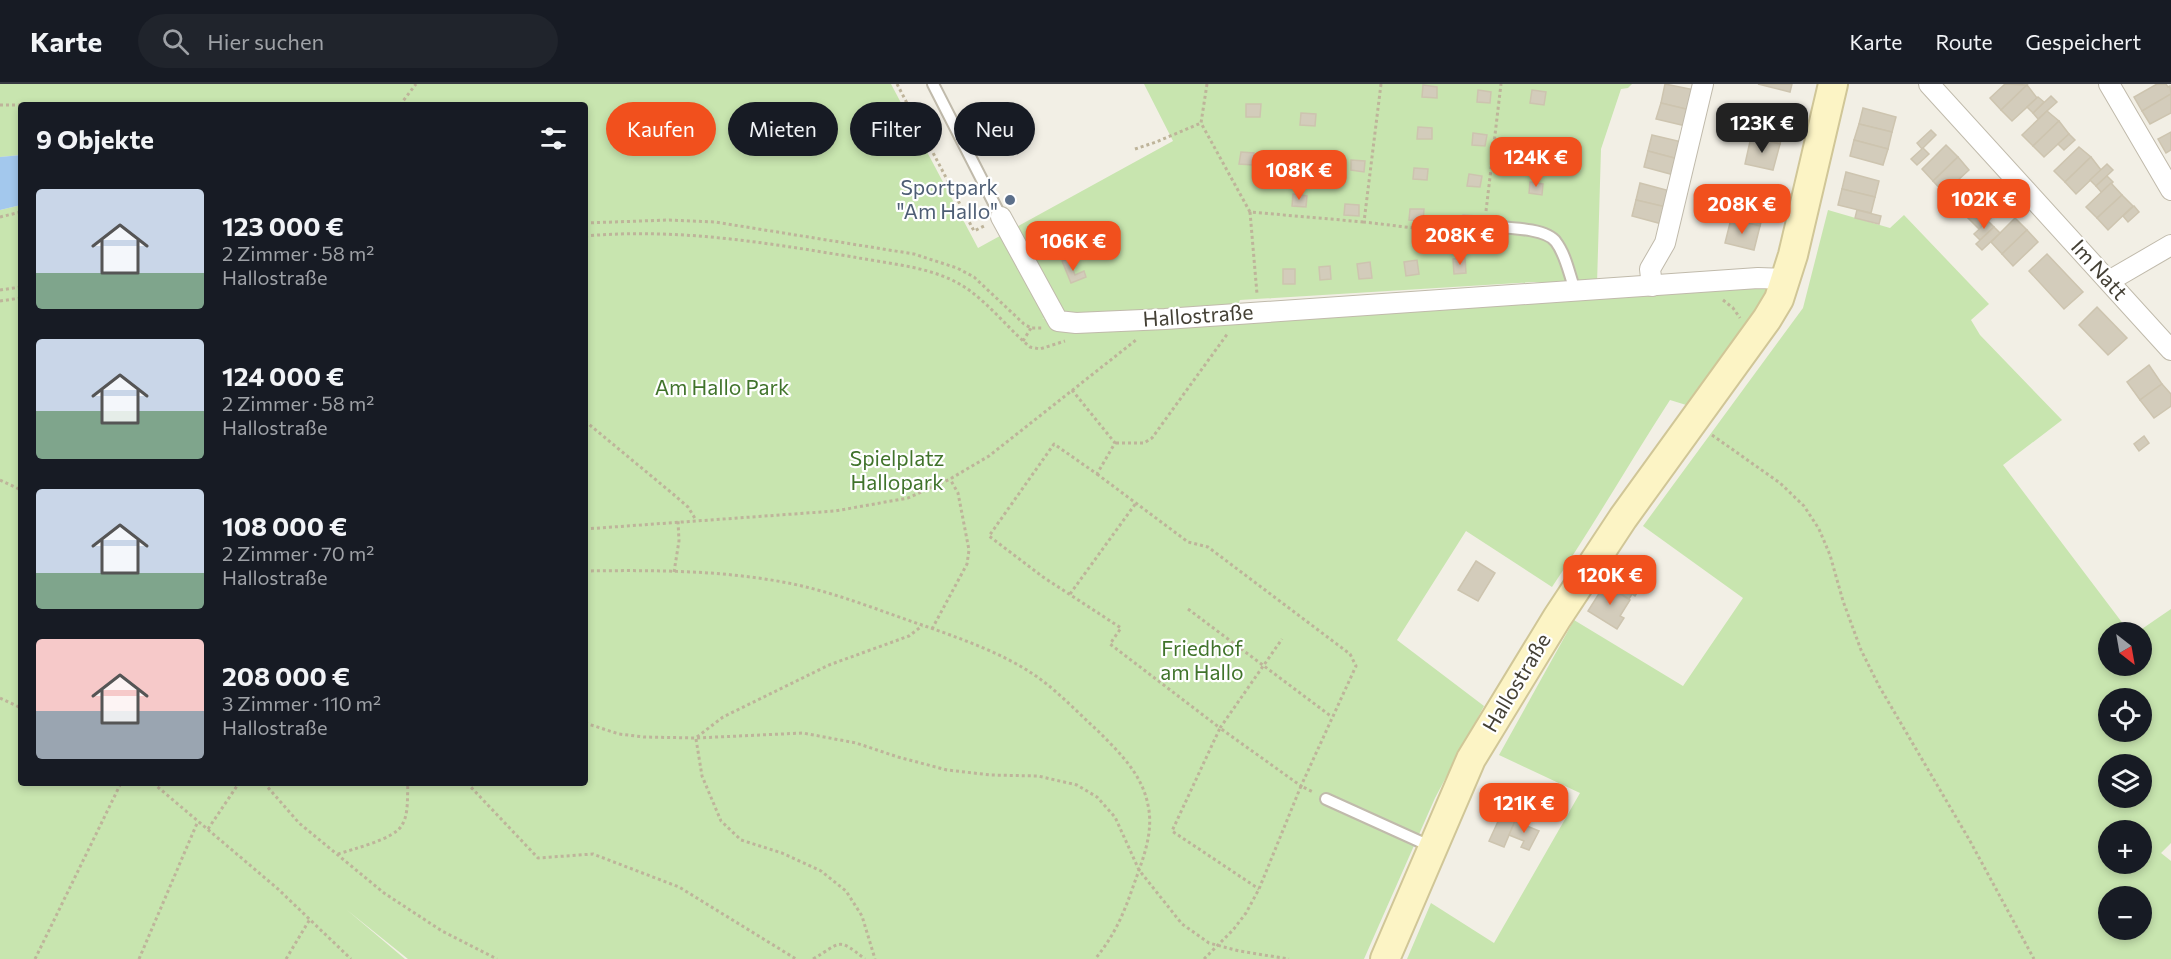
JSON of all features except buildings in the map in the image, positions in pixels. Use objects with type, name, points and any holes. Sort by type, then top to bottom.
[{"type":"main road","name":"Hallostraße","points":[[1385,959],[1472,759],[1499,713],[1616,528],[1767,319],[1779,298],[1786,279],[1833,84]]},
{"type":"street","points":[[1652,286],[1650,269],[1665,243],[1703,84]]},
{"type":"street","name":"Im Natt","points":[[1929,84],[2171,350]]},
{"type":"street","points":[[2109,84],[2171,189]]},
{"type":"street","points":[[1001,217],[1058,321]]},
{"type":"street","points":[[2109,281],[2171,245]]},
{"type":"street","name":"Hallostraße","points":[[1058,321],[1165,319],[1758,278],[1786,279]]},
{"type":"lane","points":[[933,84],[1001,217]]},
{"type":"lane","points":[[1484,226],[1543,232],[1555,239],[1575,290]]},
{"type":"lane","points":[[1326,799],[1433,848]]},
{"type":"path","points":[[402,102],[416,84]]},
{"type":"path","points":[[897,84],[974,231],[1001,217]]},
{"type":"path","points":[[1207,84],[1200,123],[1250,212],[1258,312]]},
{"type":"path","points":[[1364,222],[1381,84]]},
{"type":"path","points":[[1250,212],[1364,222],[1483,237],[1501,84]]},
{"type":"path","points":[[0,105],[18,105]]},
{"type":"path","points":[[1135,148],[1156,142],[1200,123]]},
{"type":"path","points":[[0,217],[18,213]]},
{"type":"path","points":[[588,223],[669,220],[716,222],[914,254],[957,268],[974,277],[1031,328],[1041,328],[1058,321]]},
{"type":"path","points":[[588,236],[668,233],[713,236],[930,272],[953,280],[969,290],[1023,340],[1031,328]]},
{"type":"path","points":[[0,290],[18,287]]},
{"type":"path","points":[[0,301],[18,298]]},
{"type":"path","points":[[1115,443],[1144,443],[1152,438],[1230,329]]},
{"type":"path","points":[[588,529],[860,508],[908,498],[950,479],[989,456],[1136,340]]},
{"type":"path","points":[[1072,390],[1115,443]]},
{"type":"path","points":[[1693,419],[1717,439],[1780,483],[1804,506],[1819,529],[1830,555],[1843,601],[1861,650],[1879,686],[1970,842],[2034,959]]},
{"type":"path","points":[[588,423],[688,507],[696,520]]},
{"type":"path","points":[[1097,474],[1115,443]]},
{"type":"path","points":[[1204,959],[1233,930],[1259,890],[1301,786],[1356,666],[1350,654],[1208,547],[1188,542],[1054,444],[989,536],[1121,628],[1110,644],[1220,728],[1301,786],[1326,799]]},
{"type":"path","points":[[933,629],[967,564],[969,550],[957,493],[950,479]]},
{"type":"path","points":[[0,480],[18,488]]},
{"type":"path","points":[[1070,594],[1136,503]]},
{"type":"path","points":[[674,572],[679,541],[678,521]]},
{"type":"path","points":[[588,572],[674,572],[756,577],[790,584],[875,608],[933,629],[1007,660],[1035,675],[1069,704],[1127,762],[1142,784],[1148,806],[1150,826],[1139,870],[1123,916],[1110,940],[1095,959]]},
{"type":"path","points":[[1188,609],[1332,717]]},
{"type":"path","points":[[696,738],[723,717],[829,665],[909,636],[922,626]]},
{"type":"path","points":[[1259,890],[1172,831],[1220,728],[1282,639]]},
{"type":"path","points":[[0,698],[18,707]]},
{"type":"path","points":[[588,724],[619,734],[644,737],[696,738],[803,733],[856,742],[898,757],[946,770],[991,775],[1038,776],[1077,785],[1097,797],[1115,817],[1139,870],[1182,924],[1209,943],[1239,951],[1289,959]]},
{"type":"path","points":[[696,738],[702,776],[721,821],[741,840],[782,853],[821,871],[846,891],[862,916],[875,959]]},
{"type":"path","points":[[35,959],[120,786]]},
{"type":"path","points":[[157,786],[278,889],[351,959]]},
{"type":"path","points":[[208,829],[237,786]]},
{"type":"path","points":[[267,786],[299,823],[384,893],[442,932],[497,959]]},
{"type":"path","points":[[338,854],[391,836],[401,828],[406,817],[408,786]]},
{"type":"path","points":[[470,786],[538,858],[593,854],[679,887],[796,959]]},
{"type":"path","points":[[139,959],[198,821]]},
{"type":"path","points":[[286,959],[310,919]]},
{"type":"path","points":[[813,959],[838,944],[846,944],[865,959]]},
{"type":"green space","points":[[0,84],[891,84],[901,102],[850,102],[850,156],[929,156],[978,248],[1173,141],[1144,84],[1632,84],[1628,88],[1621,89],[1601,149],[1597,284],[1534,282],[1240,300],[1235,311],[1081,322],[1780,281],[1696,408],[1670,400],[1552,587],[1466,531],[1397,640],[1484,706],[1435,798],[1364,959],[408,959],[347,910],[405,959],[0,959],[0,210],[18,206],[18,786],[588,786],[588,102],[18,102],[18,155],[0,157]],"holes":[[[1042,318],[1077,322],[1059,323]]]},
{"type":"green space","points":[[1828,210],[1890,228],[1904,215],[1989,304],[1971,320],[1980,335],[2062,420],[2003,465],[2122,622],[2098,622],[2098,676],[2152,676],[2152,622],[2171,609],[2171,843],[2161,853],[2171,861],[2171,959],[1407,959],[1431,903],[1494,943],[1580,793],[1499,755],[1574,620],[1683,686],[1743,598],[1643,526],[1803,308]]},
{"type":"water","points":[[18,155],[18,206],[0,210],[0,157]]},
{"type":"place","name":"Sportpark \"Am Hallo\"","points":[[1010,200]]},
{"type":"park label","name":"Am Hallo Park","points":[[722,388]]},
{"type":"park label","name":"Spielplatz Hallopark","points":[[897,471]]},
{"type":"park label","name":"Friedhof am Hallo","points":[[1202,661]]}]
